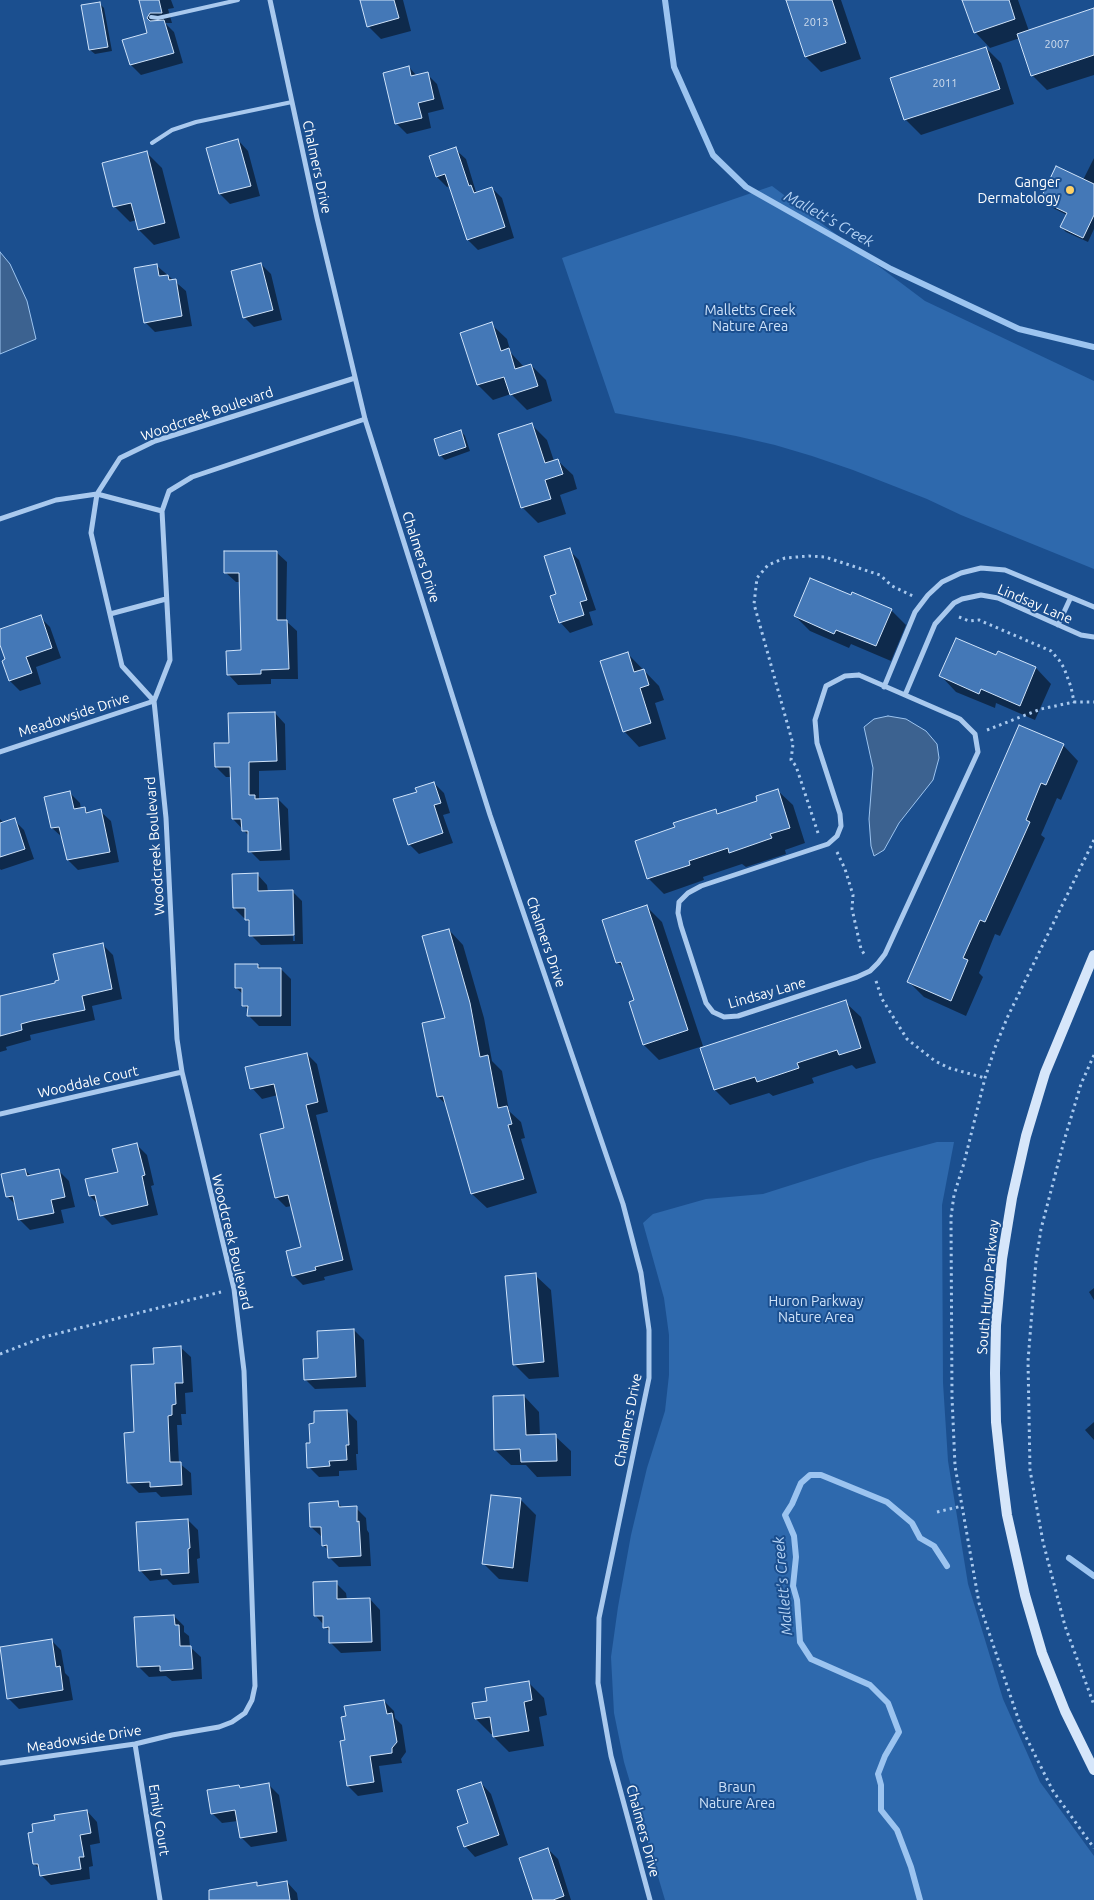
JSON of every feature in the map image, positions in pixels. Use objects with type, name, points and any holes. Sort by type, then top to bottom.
[{"type":"main road","name":"South Huron Parkway","points":[[1094,955],[1045,1073],[1026,1136],[1012,1198],[1002,1258],[996,1325],[995,1373],[996,1422],[1007,1515],[1025,1595],[1042,1653],[1059,1695],[1094,1770]]},
{"type":"street","name":"Chalmers Drive","points":[[270,0],[365,419],[490,815],[623,1204],[641,1273],[649,1330],[649,1378],[599,1618],[598,1683],[611,1756],[650,1900]]},
{"type":"street","name":"Woodcreek Boulevard","points":[[154,701],[122,666],[91,533],[97,494],[120,458],[155,441],[355,378]]},
{"type":"street","name":"Woodcreek Boulevard","points":[[172,1735],[219,1727],[232,1722],[245,1713],[252,1700],[255,1686],[244,1371],[234,1289],[182,1072],[177,1039],[166,818],[154,701],[170,660],[162,511],[169,491],[192,477],[365,419]]},
{"type":"street","points":[[0,519],[56,500],[97,494],[162,511]]},
{"type":"street","name":"Lindsay Lane","points":[[884,686],[915,612],[942,582],[961,573],[980,568],[1005,570],[1094,607]]},
{"type":"street","name":"Lindsay Lane","points":[[905,695],[935,624],[954,603],[981,595],[998,598],[1081,635],[1094,637]]},
{"type":"street","points":[[1058,625],[1070,598]]},
{"type":"street","points":[[110,614],[166,599]]},
{"type":"street","points":[[828,844],[837,836],[841,826],[840,814],[817,743],[815,731],[815,720],[826,686],[845,676],[859,676],[960,719],[975,734],[978,752],[974,762],[885,954],[870,971]]},
{"type":"street","name":"Meadowside Drive","points":[[0,752],[154,701]]},
{"type":"street","name":"Lindsay Lane","points":[[828,844],[701,886],[688,893],[679,902],[678,913],[681,926],[703,994],[706,1003],[713,1012],[724,1017],[738,1016],[870,971]]},
{"type":"street","name":"Wooddale Court","points":[[0,1114],[182,1072]]},
{"type":"street","name":"Meadowside Drive","points":[[0,1763],[136,1744],[172,1735]]},
{"type":"street","name":"Emily Court","points":[[136,1744],[160,1900]]},
{"type":"lane","points":[[151,17],[158,18],[238,0]]},
{"type":"lane","points":[[152,143],[172,130],[196,122],[292,102]]},
{"type":"path","points":[[923,601],[892,586],[880,575],[825,557],[809,556],[785,558],[768,566],[757,578],[754,604],[793,744],[791,760],[796,766],[818,833],[837,852],[846,869],[854,894],[852,909],[861,949],[867,959],[882,999],[907,1039],[935,1061],[985,1078]]},
{"type":"path","points":[[947,610],[969,621],[979,620],[1051,651],[1060,660],[1064,668],[1074,702]]},
{"type":"path","points":[[975,734],[1041,710],[1074,702],[1094,702]]},
{"type":"path","points":[[1094,1055],[1081,1084],[1042,1228],[1036,1261],[1028,1381],[1030,1470],[1042,1542],[1058,1604],[1094,1705]]},
{"type":"path","points":[[0,1354],[44,1338],[234,1289]]},
{"type":"path","points":[[937,1512],[962,1506]]},
{"type":"green space","name":"Malletts Creek Nature Area","points":[[772,186],[925,301],[1094,381],[1094,569],[961,515],[927,499],[812,456],[736,436],[615,413],[562,258]]},
{"type":"green space","name":"Huron Parkway Nature Area","points":[[937,1142],[954,1142],[942,1205],[943,1383],[948,1461],[968,1584],[1003,1699],[1040,1782],[1094,1856],[1094,1900],[665,1900],[624,1762],[614,1713],[611,1657],[631,1535],[647,1468],[665,1411],[669,1375],[669,1335],[664,1298],[643,1223],[653,1214],[706,1199],[763,1194],[870,1160]]},
{"type":"shaded area","points":[[0,252],[10,264],[27,301],[36,339],[0,354]]},
{"type":"shaded area","points":[[888,716],[906,719],[926,731],[937,744],[939,758],[933,780],[899,823],[884,850],[874,856],[871,846],[869,819],[873,768],[864,727],[874,719]]},
{"type":"building","points":[[139,0],[159,0],[162,13],[150,13],[147,18],[150,21],[164,20],[174,53],[130,65],[122,40],[147,33]]},
{"type":"building","points":[[360,0],[394,0],[399,18],[367,27]]},
{"type":"building","points":[[786,0],[832,0],[846,43],[805,57]]},
{"type":"building","points":[[962,0],[1009,0],[1015,19],[974,33]]},
{"type":"building","points":[[100,2],[108,47],[89,50],[81,5]]},
{"type":"building","points":[[1094,8],[1094,55],[1031,76],[1017,34]]},
{"type":"building","points":[[986,47],[1000,89],[904,120],[890,78]]},
{"type":"building","points":[[409,66],[411,76],[428,72],[434,99],[418,103],[422,118],[395,124],[383,73]]},
{"type":"building","points":[[238,139],[251,186],[219,194],[206,148]]},
{"type":"building","points":[[456,147],[469,186],[471,185],[474,193],[492,187],[505,227],[467,240],[445,174],[436,177],[429,156]]},
{"type":"building","points":[[147,151],[165,223],[138,230],[131,203],[113,207],[102,163]]},
{"type":"building","name":"Ganger Dermatology","points":[[1056,166],[1094,184],[1094,215],[1083,238],[1060,227],[1067,213],[1040,200]]},
{"type":"building","points":[[261,263],[273,310],[243,318],[231,271]]},
{"type":"building","points":[[157,264],[159,276],[168,275],[169,280],[176,279],[182,316],[144,323],[134,268]]},
{"type":"building","points":[[492,322],[501,351],[509,348],[515,369],[531,364],[538,386],[510,395],[504,377],[477,385],[460,333]]},
{"type":"building","points":[[532,423],[545,463],[558,459],[563,474],[545,480],[551,499],[521,508],[498,434]]},
{"type":"building","points":[[461,430],[466,447],[439,456],[434,439]]},
{"type":"building","points":[[570,548],[587,600],[580,602],[584,615],[559,623],[550,596],[556,594],[544,556]]},
{"type":"building","points":[[224,551],[277,551],[277,620],[287,620],[289,669],[261,670],[261,674],[227,675],[226,651],[241,650],[239,573],[224,573]]},
{"type":"building","points":[[810,578],[851,595],[852,592],[892,609],[876,646],[836,630],[834,634],[794,616]]},
{"type":"building","points":[[41,615],[52,648],[26,657],[32,673],[9,681],[2,661],[5,659],[0,645],[0,629]]},
{"type":"building","points":[[956,638],[996,655],[998,651],[1036,667],[1020,706],[981,689],[979,694],[939,676]]},
{"type":"building","points":[[628,652],[634,672],[644,669],[649,685],[640,688],[651,723],[623,732],[600,661]]},
{"type":"building","points":[[275,712],[277,761],[249,762],[249,795],[255,795],[255,799],[278,798],[281,850],[248,852],[248,831],[242,831],[241,819],[232,819],[230,767],[215,767],[214,743],[229,743],[228,713]]},
{"type":"building","points":[[1019,725],[1064,744],[1046,785],[1041,783],[1026,820],[1030,822],[985,922],[980,920],[963,958],[968,960],[951,1001],[907,982]]},
{"type":"building","points":[[434,782],[441,803],[434,805],[443,833],[408,845],[393,799],[417,792],[415,788]]},
{"type":"building","points":[[778,789],[790,828],[770,834],[772,838],[729,853],[728,848],[689,861],[690,865],[647,879],[635,841],[675,827],[673,823],[716,809],[717,814],[757,801],[756,796]]},
{"type":"building","points":[[70,791],[74,809],[85,807],[86,813],[101,809],[110,852],[67,860],[59,827],[51,828],[44,797]]},
{"type":"building","points":[[15,818],[25,849],[0,857],[0,823]]},
{"type":"building","points":[[258,873],[258,891],[293,890],[294,935],[249,936],[249,920],[245,920],[245,908],[233,908],[232,874]]},
{"type":"building","points":[[647,905],[688,1030],[643,1045],[629,1002],[634,1000],[621,962],[616,963],[602,920]]},
{"type":"building","points":[[449,929],[470,1003],[480,1057],[488,1055],[498,1108],[507,1106],[512,1124],[508,1125],[524,1179],[471,1194],[443,1096],[437,1097],[422,1023],[445,1018],[422,936]]},
{"type":"building","points":[[103,943],[112,989],[82,996],[85,1010],[21,1024],[22,1030],[0,1036],[0,996],[55,983],[55,981],[59,980],[53,954]]},
{"type":"building","points":[[235,964],[258,964],[258,968],[281,968],[281,1016],[247,1016],[248,1006],[242,1006],[242,988],[235,988]]},
{"type":"building","points":[[846,1000],[861,1048],[839,1055],[837,1050],[797,1063],[799,1068],[757,1082],[755,1077],[714,1090],[700,1048]]},
{"type":"building","points":[[307,1053],[318,1102],[306,1105],[343,1260],[315,1267],[316,1270],[292,1276],[286,1251],[301,1247],[288,1195],[275,1198],[260,1134],[284,1128],[274,1084],[250,1089],[245,1067]]},
{"type":"building","points":[[137,1143],[145,1175],[142,1176],[148,1205],[100,1216],[95,1195],[89,1196],[85,1179],[118,1172],[112,1149]]},
{"type":"building","points":[[25,1169],[27,1176],[59,1169],[65,1197],[51,1200],[54,1213],[18,1220],[13,1196],[6,1197],[1,1174]]},
{"type":"building","points":[[536,1273],[544,1362],[513,1365],[505,1276]]},
{"type":"building","points":[[354,1329],[356,1377],[304,1380],[303,1359],[318,1358],[317,1331]]},
{"type":"building","points":[[181,1346],[183,1383],[175,1383],[176,1404],[172,1405],[172,1415],[168,1416],[170,1462],[181,1462],[182,1485],[150,1487],[150,1482],[127,1483],[124,1433],[134,1432],[131,1365],[154,1364],[153,1348]]},
{"type":"building","points":[[524,1395],[526,1435],[556,1434],[557,1461],[521,1462],[520,1449],[494,1450],[493,1396]]},
{"type":"building","points":[[347,1410],[349,1445],[346,1445],[347,1460],[329,1461],[330,1466],[307,1468],[306,1443],[310,1443],[309,1424],[314,1423],[314,1411]]},
{"type":"building","points":[[491,1495],[521,1498],[513,1568],[482,1564]]},
{"type":"building","points":[[338,1501],[339,1507],[357,1506],[361,1556],[328,1558],[327,1545],[322,1546],[321,1527],[310,1527],[309,1503]]},
{"type":"building","points":[[188,1519],[189,1573],[161,1575],[161,1569],[139,1571],[136,1522]]},
{"type":"building","points":[[337,1581],[337,1599],[370,1598],[372,1642],[329,1643],[329,1627],[323,1628],[323,1616],[314,1616],[313,1582]]},
{"type":"building","points":[[174,1615],[175,1625],[179,1625],[180,1646],[191,1646],[193,1669],[160,1671],[160,1666],[137,1667],[134,1617]]},
{"type":"building","points":[[52,1639],[56,1667],[60,1666],[63,1690],[7,1699],[0,1647]]},
{"type":"building","points":[[529,1681],[532,1700],[524,1702],[529,1731],[493,1737],[490,1717],[475,1719],[472,1703],[487,1701],[485,1688]]},
{"type":"building","points":[[384,1700],[387,1714],[392,1713],[397,1742],[392,1748],[392,1753],[370,1756],[374,1782],[347,1786],[340,1741],[345,1740],[341,1717],[346,1716],[344,1706]]},
{"type":"building","points":[[481,1782],[499,1835],[464,1847],[457,1827],[468,1823],[457,1790]]},
{"type":"building","points":[[269,1783],[277,1832],[240,1838],[235,1810],[211,1814],[207,1790],[239,1785],[240,1788]]},
{"type":"building","points":[[87,1810],[91,1833],[80,1835],[84,1857],[79,1857],[81,1869],[40,1876],[38,1864],[33,1864],[28,1833],[33,1832],[32,1824],[55,1820],[54,1815]]},
{"type":"building","points":[[548,1848],[564,1896],[553,1900],[533,1900],[519,1858]]},
{"type":"building","points":[[287,1881],[290,1900],[209,1900],[209,1890],[257,1882],[257,1886]]},
{"type":"waterway","name":"Mallett's Creek","points":[[665,0],[674,67],[713,155],[746,187],[891,269],[1019,329],[1094,347]]},
{"type":"waterway","name":"Mallett's Creek","points":[[920,1900],[911,1867],[897,1830],[881,1810],[881,1785],[878,1774],[885,1756],[899,1732],[888,1703],[870,1685],[811,1659],[800,1642],[797,1600],[793,1586],[796,1557],[794,1536],[785,1515],[801,1483],[810,1475],[821,1475],[887,1502],[912,1523],[920,1538],[934,1546],[947,1566]]},
{"type":"waterway","name":"Mallett's Creek","points":[[1069,1558],[1094,1576]]},
{"type":"place","name":"Ganger Dermatology","points":[[1070,190]]},
{"type":"park label","name":"Braun Nature Area","points":[[737,1795]]}]
